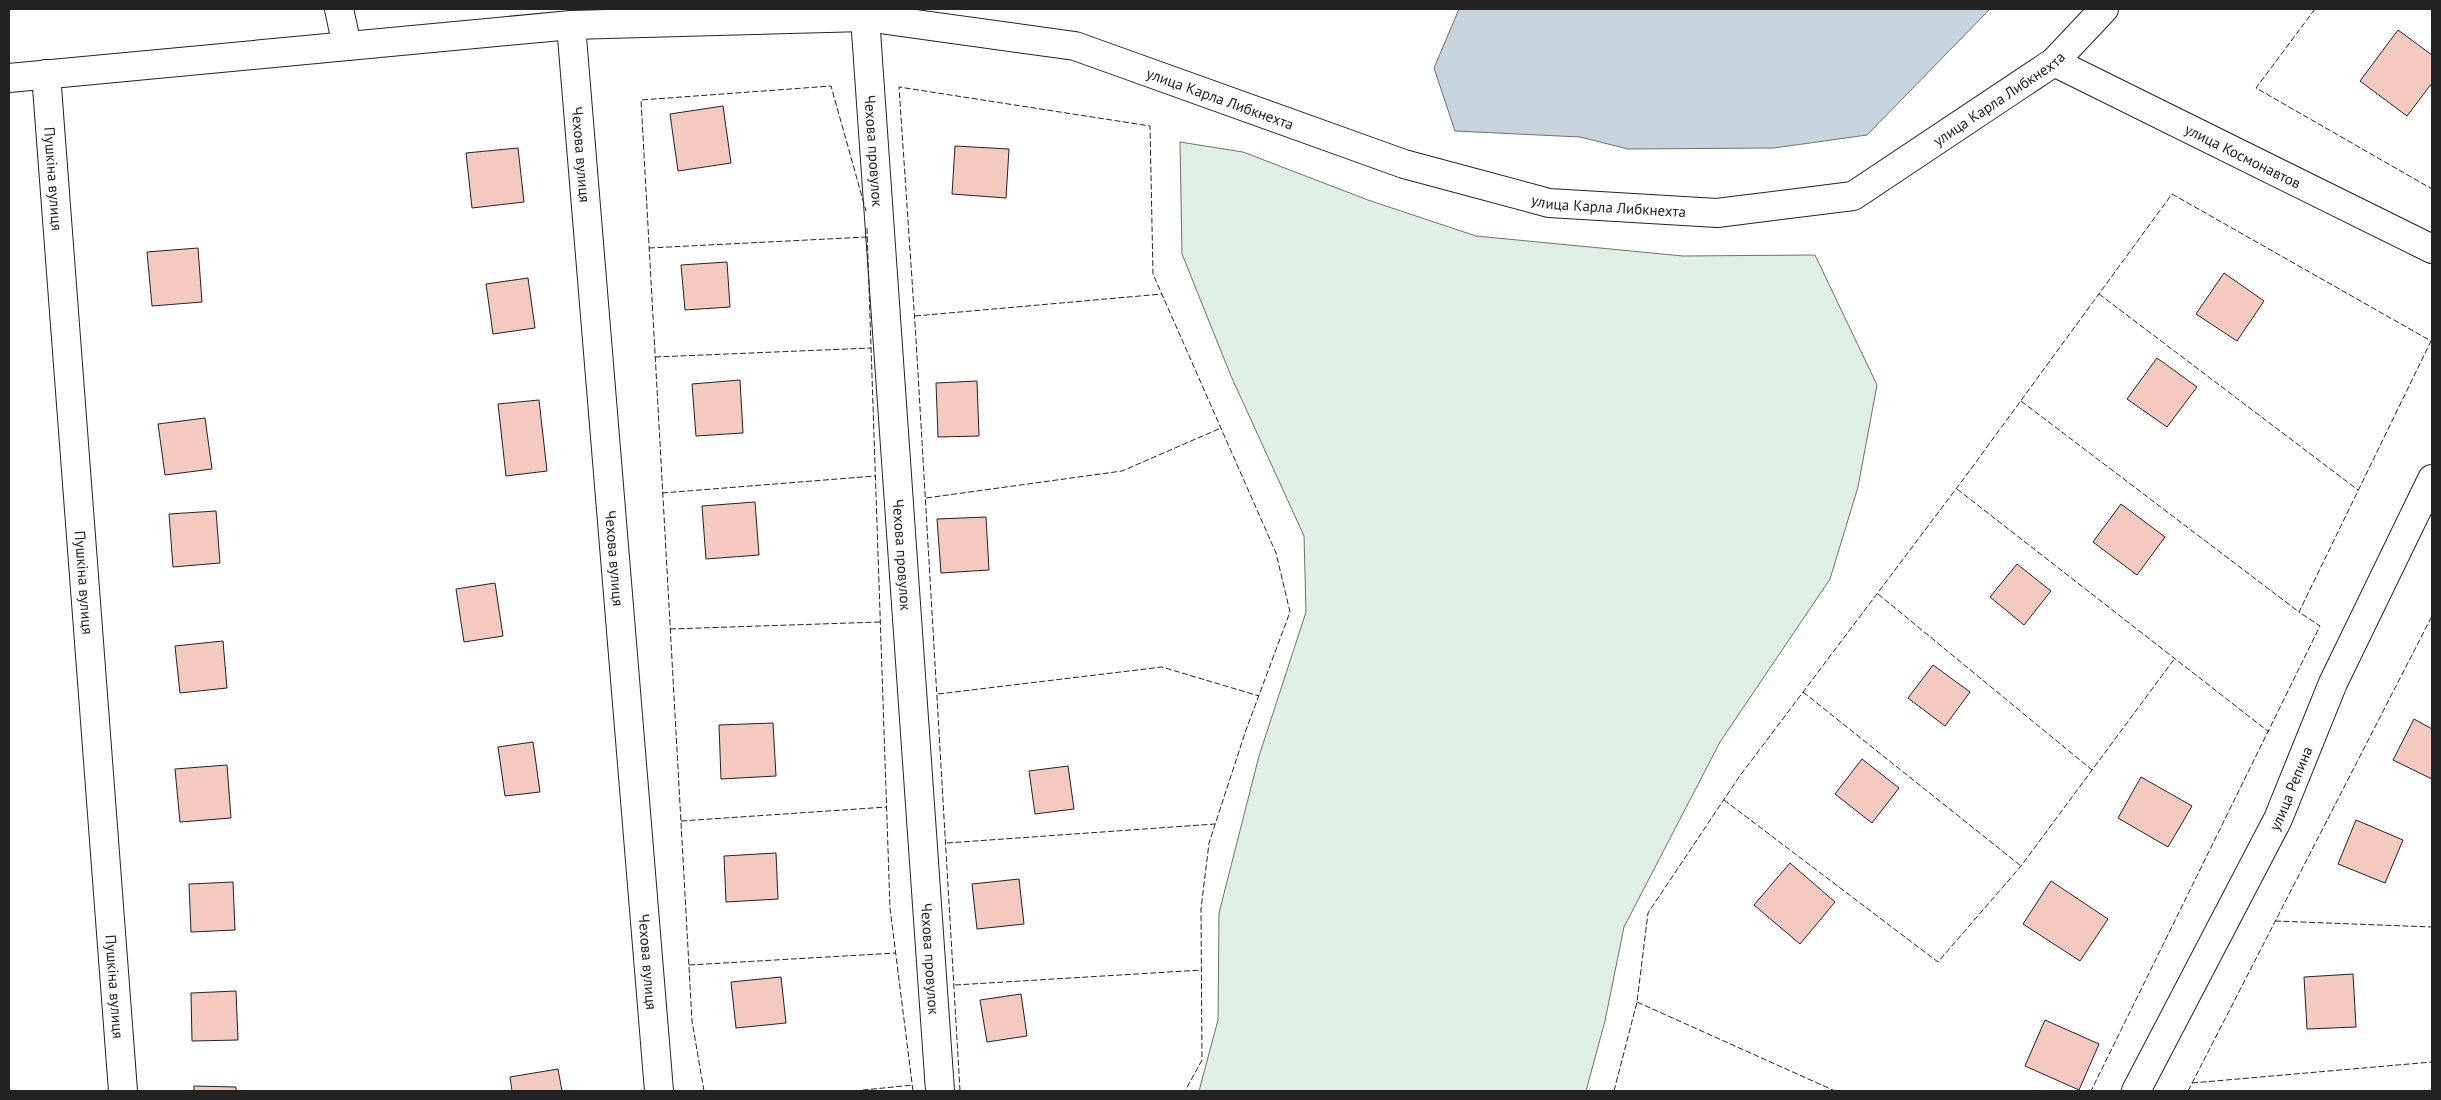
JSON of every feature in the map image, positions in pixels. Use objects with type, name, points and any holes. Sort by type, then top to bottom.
[{"type":"street","points":[[339,9],[347,46]]},
{"type":"street","name":"улица Карла Либкнехта","points":[[9,78],[571,25],[866,17],[1075,46],[1404,164],[1549,203],[1717,213],[1853,196],[2054,62],[2104,9]]},
{"type":"street","name":"Чехова провулок","points":[[866,17],[940,1091]]},
{"type":"street","name":"Чехова вулиця","points":[[571,25],[659,1091]]},
{"type":"street","name":"улица Космонавтов","points":[[2054,62],[2432,249]]},
{"type":"street","name":"Пушкіна вулиця","points":[[46,74],[123,1091]]},
{"type":"street","name":"улица Репина","points":[[2136,1091],[2278,819],[2333,684],[2432,479]]},
{"type":"green space","points":[[1180,142],[1243,152],[1368,200],[1476,236],[1683,256],[1815,255],[1877,385],[1858,487],[1830,579],[1720,742],[1624,927],[1605,1021],[1586,1091],[1199,1091],[1218,1020],[1219,913],[1259,756],[1306,612],[1304,536],[1231,376],[1182,254]]},
{"type":"shaded area","points":[[1459,9],[1990,9],[1867,135],[1774,148],[1628,149],[1580,137],[1455,131],[1434,68]]},
{"type":"building","points":[[2398,30],[2432,55],[2432,83],[2407,116],[2360,81]]},
{"type":"building","points":[[723,106],[731,163],[678,171],[670,114]]},
{"type":"building","points":[[955,146],[1009,149],[1006,198],[952,194]]},
{"type":"building","points":[[518,148],[524,202],[472,208],[466,153]]},
{"type":"building","points":[[198,248],[202,302],[152,306],[147,252]]},
{"type":"building","points":[[727,262],[730,307],[685,310],[681,265]]},
{"type":"building","points":[[2224,273],[2264,301],[2237,341],[2196,314]]},
{"type":"building","points":[[528,278],[535,328],[493,334],[486,284]]},
{"type":"building","points":[[2157,358],[2197,387],[2167,427],[2127,399]]},
{"type":"building","points":[[740,380],[743,433],[696,436],[692,384]]},
{"type":"building","points":[[977,381],[979,436],[938,437],[936,383]]},
{"type":"building","points":[[539,400],[547,471],[506,476],[498,404]]},
{"type":"building","points":[[205,418],[212,469],[165,475],[158,424]]},
{"type":"building","points":[[755,502],[759,555],[706,559],[702,506]]},
{"type":"building","points":[[2121,504],[2165,537],[2137,575],[2093,542]]},
{"type":"building","points":[[216,511],[220,563],[173,567],[169,514]]},
{"type":"building","points":[[986,517],[989,570],[941,573],[937,519]]},
{"type":"building","points":[[2017,564],[2051,591],[2024,625],[1990,597]]},
{"type":"building","points":[[495,583],[503,636],[464,642],[456,589]]},
{"type":"building","points":[[223,641],[227,688],[180,693],[175,646]]},
{"type":"building","points":[[1933,665],[1970,692],[1945,726],[1908,698]]},
{"type":"building","points":[[2414,719],[2432,729],[2432,779],[2393,760]]},
{"type":"building","points":[[773,723],[776,776],[721,779],[719,725]]},
{"type":"building","points":[[533,742],[540,792],[505,796],[498,747]]},
{"type":"building","points":[[1862,759],[1899,788],[1872,823],[1835,794]]},
{"type":"building","points":[[227,765],[231,818],[180,822],[175,769]]},
{"type":"building","points":[[1068,766],[1074,809],[1035,814],[1029,771]]},
{"type":"building","points":[[2141,777],[2192,806],[2168,847],[2118,818]]},
{"type":"building","points":[[2356,820],[2403,840],[2385,883],[2338,864]]},
{"type":"building","points":[[776,853],[778,899],[726,902],[724,856]]},
{"type":"building","points":[[1790,863],[1835,902],[1800,944],[1754,905]]},
{"type":"building","points":[[1019,879],[1024,924],[977,929],[972,884]]},
{"type":"building","points":[[2051,881],[2108,919],[2080,961],[2023,924]]},
{"type":"building","points":[[233,882],[235,930],[191,932],[189,884]]},
{"type":"building","points":[[2353,974],[2356,1027],[2307,1029],[2304,977]]},
{"type":"building","points":[[781,977],[786,1023],[736,1028],[731,982]]},
{"type":"building","points":[[236,991],[238,1040],[192,1041],[191,993]]},
{"type":"building","points":[[1021,994],[1027,1036],[987,1042],[980,1000]]},
{"type":"building","points":[[2045,1020],[2099,1044],[2079,1090],[2025,1066]]},
{"type":"building","points":[[558,1069],[562,1091],[512,1091],[510,1077]]},
{"type":"building","points":[[194,1086],[236,1087],[236,1091],[194,1091]]},
{"type":"fence","points":[[2315,9],[2256,88],[2432,189]]},
{"type":"fence","points":[[704,1091],[692,1021],[641,100],[831,86],[866,211]]},
{"type":"fence","points":[[960,1091],[916,339],[899,87],[1150,126],[1153,274],[1276,553],[1290,612],[1246,730],[1209,843],[1201,909],[1202,1060],[1185,1091]]},
{"type":"fence","points":[[1614,1091],[1637,1002],[1648,913],[1739,777],[1965,477],[2172,194],[2431,341],[2299,612],[2320,626],[2091,1091]]},
{"type":"fence","points":[[867,228],[890,908],[913,1091]]},
{"type":"fence","points":[[649,248],[867,237]]},
{"type":"fence","points":[[915,316],[1162,294]]},
{"type":"fence","points":[[2099,294],[2358,490]]},
{"type":"fence","points":[[655,357],[871,348]]},
{"type":"fence","points":[[2021,401],[2299,612]]},
{"type":"fence","points":[[926,498],[1122,471],[1221,428]]},
{"type":"fence","points":[[662,493],[875,476]]},
{"type":"fence","points":[[1957,489],[2269,732]]},
{"type":"fence","points":[[1878,594],[2092,770]]},
{"type":"fence","points":[[2188,1091],[2432,616]]},
{"type":"fence","points":[[670,629],[880,622]]},
{"type":"fence","points":[[1724,800],[1938,962],[2021,866],[2175,658]]},
{"type":"fence","points":[[938,694],[1162,667],[1259,696]]},
{"type":"fence","points":[[1803,692],[2021,866]]},
{"type":"fence","points":[[681,821],[887,807]]},
{"type":"fence","points":[[947,843],[1215,824]]},
{"type":"fence","points":[[2275,921],[2432,927]]},
{"type":"fence","points":[[689,965],[896,953]]},
{"type":"fence","points":[[955,985],[1202,970]]},
{"type":"fence","points":[[1637,1002],[1835,1091]]},
{"type":"fence","points":[[2192,1083],[2432,1062]]},
{"type":"fence","points":[[854,1091],[913,1085]]}]
